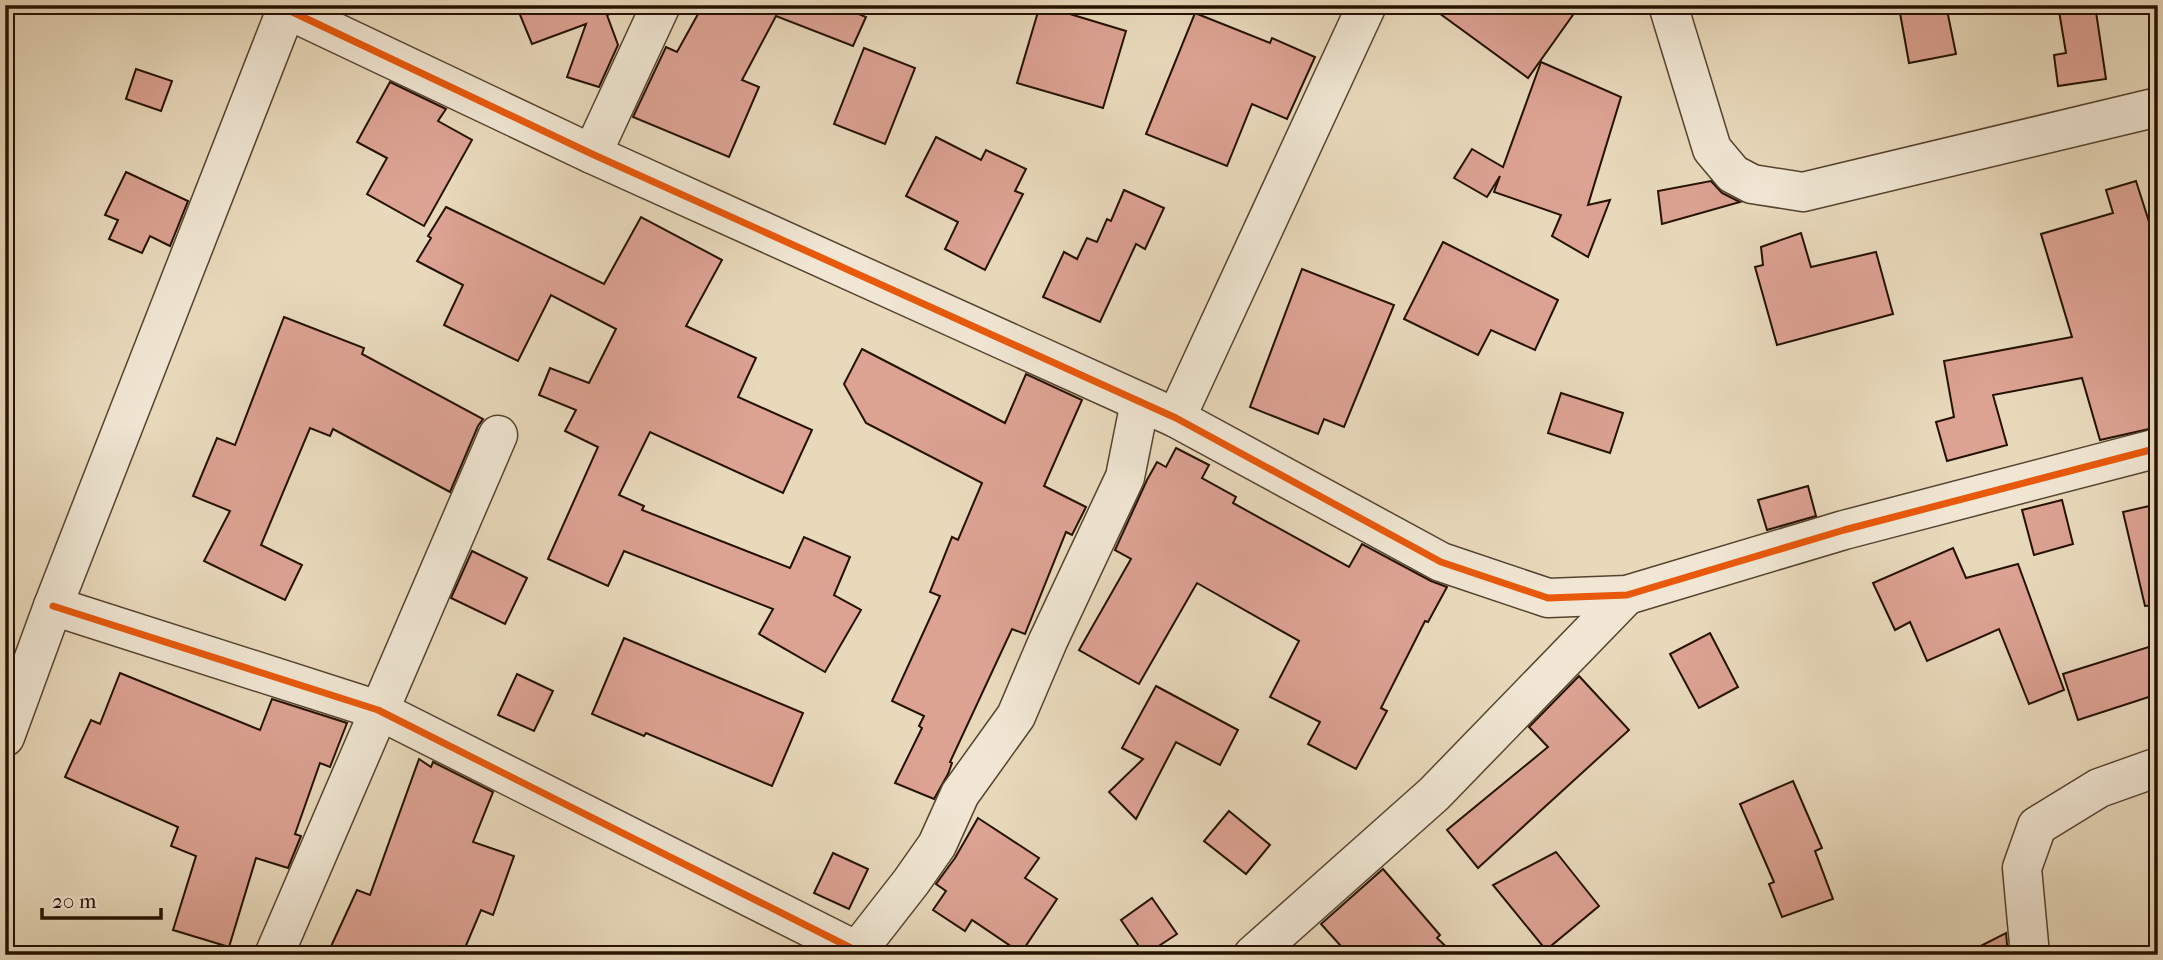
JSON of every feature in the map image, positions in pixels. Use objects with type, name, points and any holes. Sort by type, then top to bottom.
[{"type":"street","points":[[592,154],[661,5]]},
{"type":"street","points":[[1176,418],[1367,5]]},
{"type":"street","points":[[1668,5],[1712,149],[1732,174],[1752,184],[1803,192],[2158,107]]},
{"type":"street","points":[[5,737],[53,606],[287,7],[592,154],[1176,418],[1441,562],[1548,598],[1627,595],[1844,530],[2158,448]]},
{"type":"street","points":[[53,606],[377,710],[855,953],[937,845],[960,794],[1016,716],[1125,477],[1140,402]]},
{"type":"street","points":[[274,955],[377,710],[498,435]]},
{"type":"street","points":[[1276,947],[1434,794],[1627,595]]},
{"type":"street","points":[[2029,955],[2022,868],[2037,826],[2099,788],[2158,768]]},
{"type":"building","points":[[516,5],[626,5],[627,8],[607,15],[618,45],[599,87],[567,77],[586,24],[532,44]]},
{"type":"building","points":[[703,5],[837,5],[866,17],[853,46],[776,16],[742,80],[759,87],[729,157],[633,117],[666,47],[677,52]]},
{"type":"building","points":[[1040,5],[1126,31],[1103,108],[1017,83]]},
{"type":"building","points":[[1428,5],[1580,5],[1528,78]]},
{"type":"building","points":[[1946,5],[1956,54],[1909,63],[1900,13]]},
{"type":"building","points":[[2058,5],[2095,5],[2106,79],[2058,86],[2054,55],[2066,53]]},
{"type":"building","points":[[1195,13],[1270,43],[1272,38],[1315,57],[1287,119],[1252,104],[1227,166],[1146,134]]},
{"type":"building","points":[[864,48],[915,68],[885,144],[834,124]]},
{"type":"building","points":[[1541,62],[1621,97],[1588,205],[1610,200],[1588,257],[1552,236],[1561,215],[1494,192],[1500,176],[1487,197],[1454,178],[1472,149],[1503,167]]},
{"type":"building","points":[[136,69],[172,81],[161,111],[126,99]]},
{"type":"building","points":[[390,82],[446,109],[438,121],[472,140],[424,226],[367,194],[387,158],[357,142]]},
{"type":"building","points":[[936,137],[981,160],[986,150],[1026,169],[1015,191],[1023,194],[985,270],[945,249],[958,222],[906,196]]},
{"type":"building","points":[[126,172],[188,201],[170,246],[150,236],[142,253],[109,239],[118,220],[105,215]]},
{"type":"building","points":[[1711,181],[1722,193],[1740,202],[1662,224],[1658,191]]},
{"type":"building","points":[[2136,181],[2158,250],[2158,274],[2149,277],[2158,318],[2158,427],[2100,440],[2082,378],[1993,395],[2007,445],[1947,461],[1936,422],[1954,417],[1944,361],[2072,337],[2041,234],[2113,213],[2106,190]]},
{"type":"building","points":[[1124,190],[1164,208],[1145,249],[1136,244],[1100,322],[1043,297],[1064,252],[1077,259],[1087,238],[1097,242],[1107,219],[1111,221]]},
{"type":"building","points":[[446,207],[604,284],[641,217],[722,260],[686,326],[756,358],[738,397],[812,430],[783,493],[650,432],[619,495],[644,506],[642,510],[790,568],[804,537],[850,557],[834,595],[861,610],[825,672],[759,634],[773,609],[624,551],[608,586],[548,559],[598,447],[565,431],[576,410],[539,395],[550,368],[589,383],[616,329],[551,295],[518,361],[444,325],[463,285],[417,261],[431,238],[428,236]]},
{"type":"building","points":[[1801,233],[1811,267],[1876,252],[1893,314],[1777,345],[1755,267],[1763,265],[1761,247]]},
{"type":"building","points":[[1443,242],[1558,300],[1535,350],[1491,330],[1478,355],[1404,319]]},
{"type":"building","points":[[1302,269],[1394,305],[1344,427],[1324,419],[1318,434],[1250,407]]},
{"type":"building","points":[[284,317],[364,348],[362,354],[483,419],[450,492],[333,429],[330,436],[310,428],[261,545],[302,565],[285,600],[204,561],[230,511],[193,496],[217,438],[235,445]]},
{"type":"building","points":[[862,349],[1005,423],[1026,374],[1082,400],[1044,486],[1086,507],[1072,535],[1066,532],[1025,634],[1012,629],[950,762],[952,763],[948,774],[934,799],[895,783],[922,728],[919,726],[924,716],[892,701],[940,596],[930,592],[952,537],[958,540],[982,483],[866,423],[844,384]]},
{"type":"building","points":[[1561,393],[1623,413],[1610,453],[1548,433]]},
{"type":"building","points":[[1176,448],[1209,465],[1202,478],[1236,497],[1233,503],[1349,567],[1362,544],[1447,587],[1428,622],[1425,621],[1381,708],[1387,711],[1356,769],[1308,744],[1320,722],[1270,697],[1299,641],[1197,583],[1139,684],[1079,650],[1131,559],[1115,550],[1147,480],[1157,462],[1166,467]]},
{"type":"building","points":[[1808,486],[1816,516],[1767,530],[1758,500]]},
{"type":"building","points":[[2062,500],[2073,544],[2034,555],[2022,510]]},
{"type":"building","points":[[2158,504],[2158,605],[2145,606],[2123,512]]},
{"type":"building","points":[[1953,548],[1966,578],[2018,564],[2064,690],[2029,704],[1999,629],[1927,661],[1910,622],[1895,630],[1873,583]]},
{"type":"building","points":[[472,551],[527,578],[505,624],[451,598]]},
{"type":"building","points":[[1710,633],[1738,687],[1699,708],[1670,654]]},
{"type":"building","points":[[624,638],[803,713],[772,786],[646,733],[644,736],[592,714]]},
{"type":"building","points":[[2158,644],[2158,694],[2078,720],[2063,674]]},
{"type":"building","points":[[120,673],[260,730],[272,699],[347,723],[330,767],[320,763],[295,834],[301,836],[288,868],[256,858],[229,947],[173,930],[196,856],[171,846],[178,827],[65,777],[91,720],[100,724]]},
{"type":"building","points":[[517,674],[553,691],[534,731],[498,715]]},
{"type":"building","points":[[1579,676],[1629,730],[1478,868],[1447,830],[1548,747],[1529,727]]},
{"type":"building","points":[[1156,686],[1238,730],[1220,765],[1176,742],[1136,819],[1109,792],[1143,759],[1122,748]]},
{"type":"building","points":[[419,759],[431,767],[433,762],[493,792],[473,842],[514,856],[493,915],[481,910],[462,955],[327,955],[357,890],[370,895]]},
{"type":"building","points":[[1793,781],[1822,848],[1815,851],[1833,899],[1782,917],[1769,884],[1774,882],[1740,804]]},
{"type":"building","points":[[1229,811],[1270,845],[1246,874],[1204,841]]},
{"type":"building","points":[[978,818],[1039,858],[1025,878],[1057,899],[1021,953],[972,920],[965,931],[933,910],[946,891],[936,884]]},
{"type":"building","points":[[1556,852],[1599,906],[1546,950],[1493,885]]},
{"type":"building","points":[[833,853],[868,869],[849,909],[814,893]]},
{"type":"building","points":[[1383,869],[1440,935],[1437,938],[1455,955],[1349,955],[1321,924]]},
{"type":"building","points":[[1152,898],[1177,934],[1145,955],[1121,920]]},
{"type":"building","points":[[2006,933],[2008,955],[1963,955]]},
{"type":"cycle path","points":[[286,9],[592,154],[1176,418],[1441,562],[1548,598],[1627,595],[1844,530],[2158,448]]},
{"type":"cycle path","points":[[53,606],[378,710],[857,951]]}]
